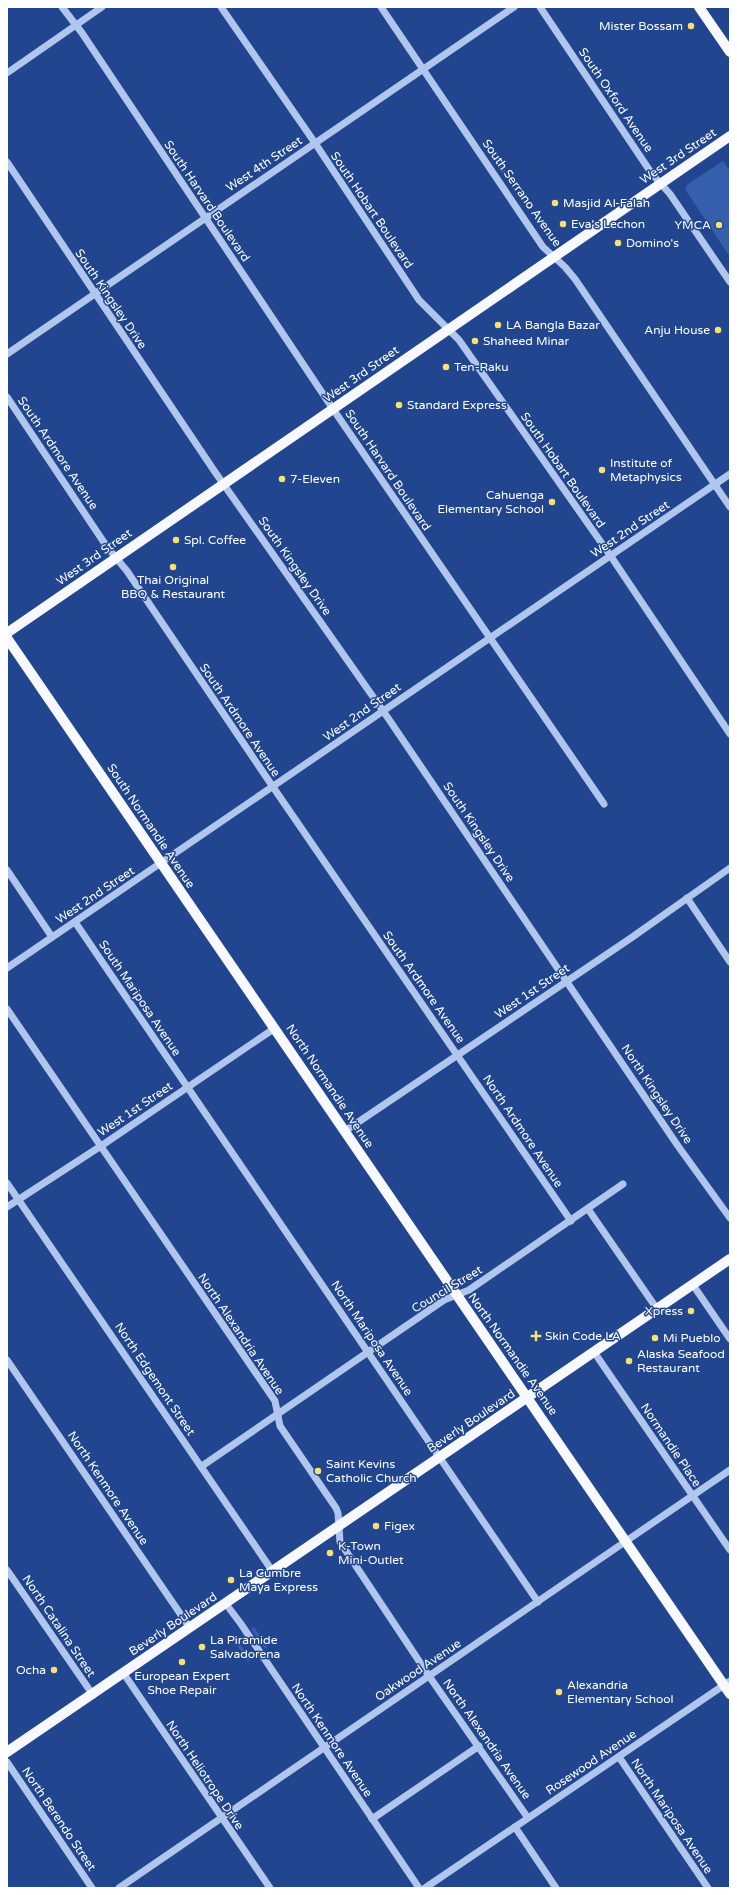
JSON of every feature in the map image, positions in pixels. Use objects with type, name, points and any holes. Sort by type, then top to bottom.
[{"type":"main road","points":[[699,7],[730,52]]},
{"type":"main road","name":"West 3rd Street","points":[[7,633],[730,136]]},
{"type":"main road","name":"South Normandie Avenue","points":[[7,638],[274,1028]]},
{"type":"main road","name":"North Normandie Avenue","points":[[274,1028],[625,1542],[728,1687]]},
{"type":"main road","name":"Beverly Boulevard","points":[[7,1752],[124,1674],[730,1259]]},
{"type":"street","name":"South Harvard Boulevard","points":[[62,7],[333,409],[604,804]]},
{"type":"street","points":[[7,73],[102,7]]},
{"type":"street","name":"South Hobart Boulevard","points":[[221,7],[315,143],[418,300],[459,340],[610,555],[730,734]]},
{"type":"street","name":"South Serrano Avenue","points":[[381,7],[543,247],[565,267],[575,279],[730,507]]},
{"type":"street","name":"West 4th Street","points":[[7,354],[514,7]]},
{"type":"street","name":"South Oxford Avenue","points":[[540,7],[652,174],[670,194],[730,282]]},
{"type":"street","name":"South Kingsley Drive","points":[[7,162],[224,483],[568,980]]},
{"type":"street","name":"South Ardmore Avenue","points":[[7,397],[457,1054]]},
{"type":"street","name":"West 2nd Street","points":[[7,968],[730,474]]},
{"type":"street","name":"West 1st Street","points":[[345,1131],[730,868]]},
{"type":"street","points":[[7,870],[52,937]]},
{"type":"street","points":[[687,898],[730,962]]},
{"type":"street","name":"South Mariposa Avenue","points":[[75,922],[187,1087]]},
{"type":"street","name":"North Kingsley Drive","points":[[568,980],[678,1146],[730,1218]]},
{"type":"street","name":"North Alexandria Avenue","points":[[7,1009],[275,1401],[280,1426],[336,1508],[340,1542],[429,1676],[528,1818]]},
{"type":"street","name":"West 1st Street","points":[[7,1207],[274,1028]]},
{"type":"street","name":"North Ardmore Avenue","points":[[457,1054],[571,1220]]},
{"type":"street","name":"North Mariposa Avenue","points":[[187,1087],[441,1457],[538,1602]]},
{"type":"street","name":"North Edgemont Street","points":[[7,1183],[202,1466],[273,1572]]},
{"type":"street","name":"Council Street","points":[[202,1466],[444,1300],[469,1290],[623,1184]]},
{"type":"street","points":[[588,1209],[657,1309]]},
{"type":"street","points":[[693,1285],[730,1338]]},
{"type":"street","name":"Normandie Place","points":[[594,1352],[730,1550]]},
{"type":"street","name":"North Kenmore Avenue","points":[[7,1360],[190,1628]]},
{"type":"street","name":"Oakwood Avenue","points":[[119,1888],[730,1470]]},
{"type":"street","name":"North Catalina Street","points":[[7,1570],[92,1695]]},
{"type":"street","name":"North Kenmore Avenue","points":[[226,1604],[419,1888]]},
{"type":"street","name":"North Heliotrope Drive","points":[[124,1674],[270,1888]]},
{"type":"street","name":"Rosewood Avenue","points":[[425,1888],[619,1757],[728,1687]]},
{"type":"street","points":[[372,1819],[479,1746]]},
{"type":"street","name":"North Mariposa Avenue","points":[[619,1757],[708,1888]]},
{"type":"street","name":"North Berendo Street","points":[[7,1762],[92,1888]]},
{"type":"street","points":[[515,1826],[556,1888]]},
{"type":"shaded area","points":[[496,157],[506,172],[503,174],[493,160]]},
{"type":"shaded area","name":"YMCA","points":[[723,161],[730,171],[730,257],[685,189],[688,184]]},
{"type":"shaded area","points":[[254,1627],[267,1647],[265,1649],[251,1629]]},
{"type":"shaded area","points":[[237,1640],[250,1658],[248,1662],[234,1641]]},
{"type":"place","name":"Mister Bossam","points":[[691,26]]},
{"type":"place","name":"Masjid Al-Falah","points":[[555,203]]},
{"type":"place","name":"Eva's Lechon","points":[[563,224]]},
{"type":"place","name":"YMCA","points":[[719,225]]},
{"type":"place","name":"Domino's","points":[[618,243]]},
{"type":"place","name":"LA Bangla Bazar","points":[[498,325]]},
{"type":"place","name":"Anju House","points":[[718,330]]},
{"type":"place","name":"Shaheed Minar","points":[[475,341]]},
{"type":"place","name":"Ten-Raku","points":[[446,367]]},
{"type":"place","name":"Standard Express","points":[[399,405]]},
{"type":"place","name":"Institute of Metaphysics","points":[[602,470]]},
{"type":"place","name":"7-Eleven","points":[[282,479]]},
{"type":"place","name":"Cahuenga Elementary School","points":[[552,502]]},
{"type":"place","name":"Spl. Coffee","points":[[176,540]]},
{"type":"place","name":"Thai Original BBQ & Restaurant","points":[[173,567]]},
{"type":"place","name":"Xpress","points":[[691,1311]]},
{"type":"place","name":"Skin Code LA","points":[[536,1336]]},
{"type":"place","name":"Mi Pueblo","points":[[655,1338]]},
{"type":"place","name":"Alaska Seafood Restaurant","points":[[629,1361]]},
{"type":"place","name":"Saint Kevins Catholic Church","points":[[318,1471]]},
{"type":"place","name":"Figex","points":[[376,1526]]},
{"type":"place","name":"K-Town Mini-Outlet","points":[[330,1553]]},
{"type":"place","name":"La Cumbre Maya Express","points":[[231,1580]]},
{"type":"place","name":"La Piramide Salvadorena","points":[[202,1647]]},
{"type":"place","name":"European Expert Shoe Repair","points":[[182,1662]]},
{"type":"place","name":"Ocha","points":[[54,1670]]},
{"type":"place","name":"Alexandria Elementary School","points":[[559,1692]]}]
